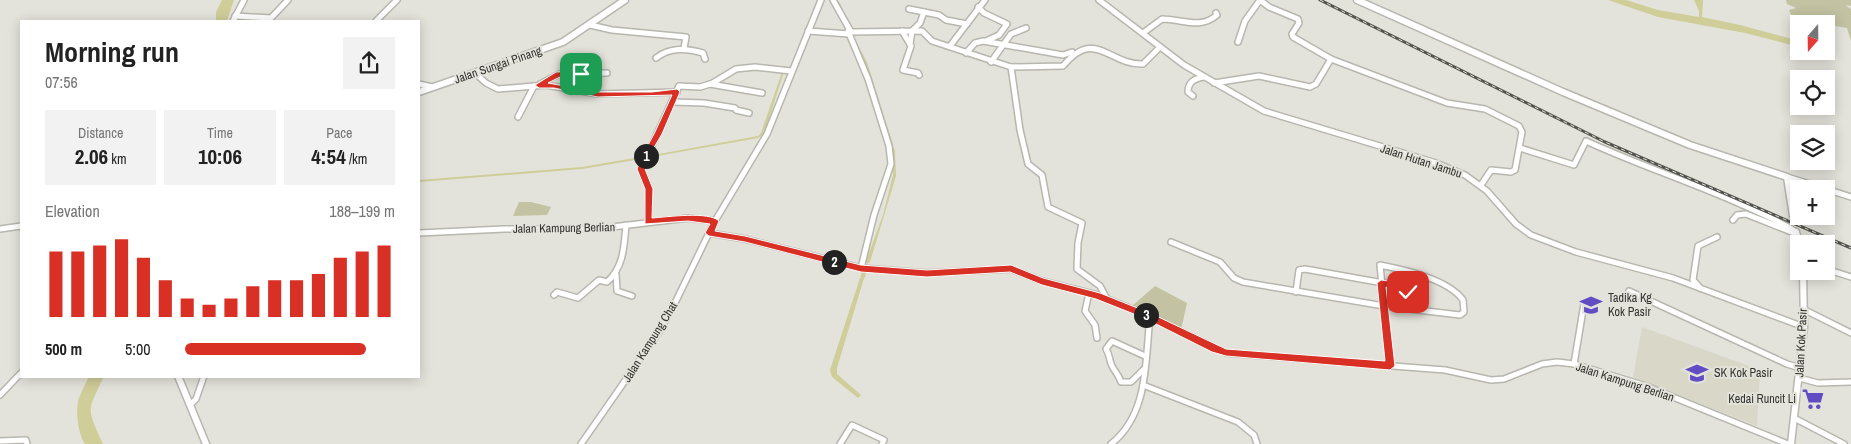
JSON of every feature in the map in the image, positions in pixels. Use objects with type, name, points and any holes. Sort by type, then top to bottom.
[{"type":"street","points":[[244,0],[234,19],[271,18],[279,12],[288,0]]},
{"type":"street","points":[[377,20],[397,0]]},
{"type":"street","name":"Jalan Sungai Pinang","points":[[420,92],[563,42],[625,0]]},
{"type":"street","points":[[709,233],[767,134],[821,0]]},
{"type":"street","points":[[833,0],[839,5],[868,79],[889,146],[891,164],[874,215],[861,268]]},
{"type":"street","points":[[950,46],[985,0]]},
{"type":"street","name":"Jalan Hutan Jambu","points":[[1099,0],[1160,48],[1203,77],[1273,114],[1447,166],[1464,174],[1481,185],[1505,215],[1518,227],[1544,241],[1655,273],[1804,327]]},
{"type":"street","points":[[1238,42],[1245,21],[1260,0],[1269,7],[1298,19],[1300,23],[1292,37],[1330,59],[1447,103],[1484,109],[1521,128],[1520,148],[1515,170],[1511,172],[1491,170],[1481,185]]},
{"type":"street","points":[[1357,0],[1555,88],[1690,145],[1796,180]]},
{"type":"street","points":[[966,53],[975,43],[999,35],[1007,24],[983,13],[978,7]]},
{"type":"street","points":[[909,9],[941,15],[946,20],[967,24]]},
{"type":"street","points":[[919,75],[919,73],[903,70],[911,47],[912,31],[920,23],[924,12]]},
{"type":"street","points":[[1143,33],[1162,19],[1199,24],[1214,19],[1217,16],[1216,12]]},
{"type":"street","points":[[590,25],[612,30],[686,37],[684,48]]},
{"type":"street","points":[[991,62],[1002,45],[1015,31],[1026,28]]},
{"type":"street","points":[[808,31],[925,32],[932,41],[991,62],[1011,67],[1063,66],[1070,56],[1086,48]]},
{"type":"street","points":[[902,32],[910,44]]},
{"type":"street","points":[[985,41],[1062,55],[1086,48],[1104,50],[1129,63],[1140,65],[1160,48]]},
{"type":"street","points":[[656,58],[661,54],[684,48],[704,53],[705,59]]},
{"type":"street","points":[[1214,83],[1259,76],[1310,87],[1316,84],[1330,59]]},
{"type":"street","points":[[648,222],[649,189],[641,169],[679,86],[700,87],[710,84],[736,68],[754,67],[791,71]]},
{"type":"street","points":[[1011,67],[1020,130],[1028,164],[1042,175],[1048,207],[1082,223],[1078,243],[1077,269],[1100,286],[1107,299]]},
{"type":"street","points":[[475,73],[486,83],[498,89],[554,86],[598,94],[676,94],[686,102]]},
{"type":"street","points":[[518,117],[536,86],[559,74],[607,73]]},
{"type":"street","points":[[1193,96],[1188,92],[1189,84],[1194,79],[1203,77]]},
{"type":"street","points":[[420,84],[432,87]]},
{"type":"street","points":[[710,84],[762,93]]},
{"type":"street","points":[[673,102],[735,108],[736,110],[749,113]]},
{"type":"street","points":[[1520,148],[1574,165],[1586,141],[1625,159],[1688,181],[1781,222],[1796,233]]},
{"type":"street","points":[[1786,177],[1790,199]]},
{"type":"street","points":[[1835,192],[1851,197]]},
{"type":"street","points":[[1733,220],[1737,215],[1746,214],[1796,233]]},
{"type":"street","name":"Jalan Kampung Berlian","points":[[420,233],[504,229],[580,230],[688,218],[715,221]]},
{"type":"street","points":[[0,229],[20,226]]},
{"type":"street","points":[[626,226],[623,253],[616,274],[617,291],[632,296]]},
{"type":"street","name":"Jalan Kampung Berlian","points":[[709,233],[745,239],[861,268],[927,273],[1011,269],[1042,282],[1107,299],[1226,353],[1444,370],[1491,380],[1504,379],[1542,364],[1557,362],[1574,364],[1646,386],[1790,444]]},
{"type":"street","name":"Jalan Kampung Chat","points":[[581,444],[601,414],[628,380],[669,315],[709,233]]},
{"type":"street","points":[[1702,290],[1693,280],[1698,246],[1716,237]]},
{"type":"street","points":[[1170,242],[1220,262],[1234,278],[1243,282],[1296,292],[1384,306],[1460,315],[1464,312],[1463,300],[1459,295],[1442,284],[1424,277],[1380,265],[1381,283],[1384,306],[1390,366]]},
{"type":"street","points":[[1296,292],[1297,275],[1299,270],[1305,269],[1400,286],[1408,292],[1414,292]]},
{"type":"street","points":[[1835,272],[1851,277]]},
{"type":"street","points":[[554,295],[556,292],[561,292],[578,298],[599,280],[607,282],[616,274]]},
{"type":"street","name":"Jalan Kok Pasir","points":[[1790,444],[1804,327],[1803,280]]},
{"type":"street","points":[[1629,291],[1787,364],[1800,368]]},
{"type":"street","points":[[1089,293],[1085,311],[1095,325],[1097,338]]},
{"type":"street","points":[[1574,364],[1584,304]]},
{"type":"street","points":[[1803,309],[1851,333]]},
{"type":"street","points":[[1111,444],[1120,442],[1140,400],[1150,317]]},
{"type":"street","points":[[1144,370],[1131,382],[1121,382],[1119,375],[1110,364],[1111,356],[1106,349],[1112,341],[1145,356]]},
{"type":"street","points":[[0,395],[20,374]]},
{"type":"street","points":[[179,378],[206,444]]},
{"type":"street","points":[[190,405],[196,398],[203,378]]},
{"type":"street","points":[[1799,378],[1818,383],[1851,382]]},
{"type":"street","points":[[1143,385],[1242,424],[1256,438],[1257,444]]},
{"type":"street","points":[[1794,418],[1844,444]]},
{"type":"street","points":[[840,444],[852,425],[884,440],[882,444]]},
{"type":"street","points":[[0,441],[19,439],[26,440],[27,444]]},
{"type":"shaded area","points":[[222,0],[234,0],[227,20],[216,20],[216,12]]},
{"type":"shaded area","points":[[835,0],[840,3],[854,38],[867,62],[895,151],[896,176],[870,262],[867,264],[866,261],[883,215],[893,175],[893,152],[865,64],[857,51],[839,4]]},
{"type":"shaded area","points":[[1608,0],[1626,0],[1658,10],[1699,17],[1699,11],[1694,0],[1703,0],[1702,17],[1790,39],[1790,45],[1745,33],[1658,17]]},
{"type":"shaded area","points":[[782,72],[784,72],[764,134],[758,138],[646,158],[648,156],[758,136],[761,133]]},
{"type":"shaded area","points":[[640,157],[641,159],[582,169],[420,182],[420,180],[582,167]]},
{"type":"shaded area","points":[[863,276],[864,278],[837,368],[837,374],[861,395],[858,398],[832,377],[830,370],[860,278]]},
{"type":"shaded area","name":"SK Kok Pasir","points":[[1642,327],[1760,370],[1757,426],[1633,377]]},
{"type":"shaded area","points":[[88,378],[103,378],[94,397],[91,410],[91,416],[103,444],[85,444],[83,440],[77,415],[80,395]]},
{"type":"green space","points":[[1786,0],[1851,0],[1851,6],[1845,5],[1851,9],[1851,41],[1847,28],[1835,26],[1835,15],[1791,15],[1789,10],[1796,8],[1787,4]]},
{"type":"green space","points":[[519,202],[531,202],[551,207],[547,215],[513,216]]},
{"type":"green space","points":[[1155,286],[1187,303],[1181,330],[1132,306]]},
{"type":"railway","points":[[1320,0],[1605,142],[1851,248]]},
{"type":"place","name":"Tadika Kg Kok Pasir","points":[[1591,305]]},
{"type":"place","name":"SK Kok Pasir","points":[[1697,373]]},
{"type":"place","name":"Kedai Runcit Li","points":[[1813,399]]},
{"type":"route","points":[[581,74],[559,74],[539,85],[598,94],[677,92],[641,169],[649,189],[648,222],[688,218],[715,221],[709,233],[745,239],[861,268],[927,273],[1011,269],[1042,282],[1097,295],[1147,315],[1226,353],[1318,362],[1390,366],[1381,283],[1402,287],[1408,292]]}]
